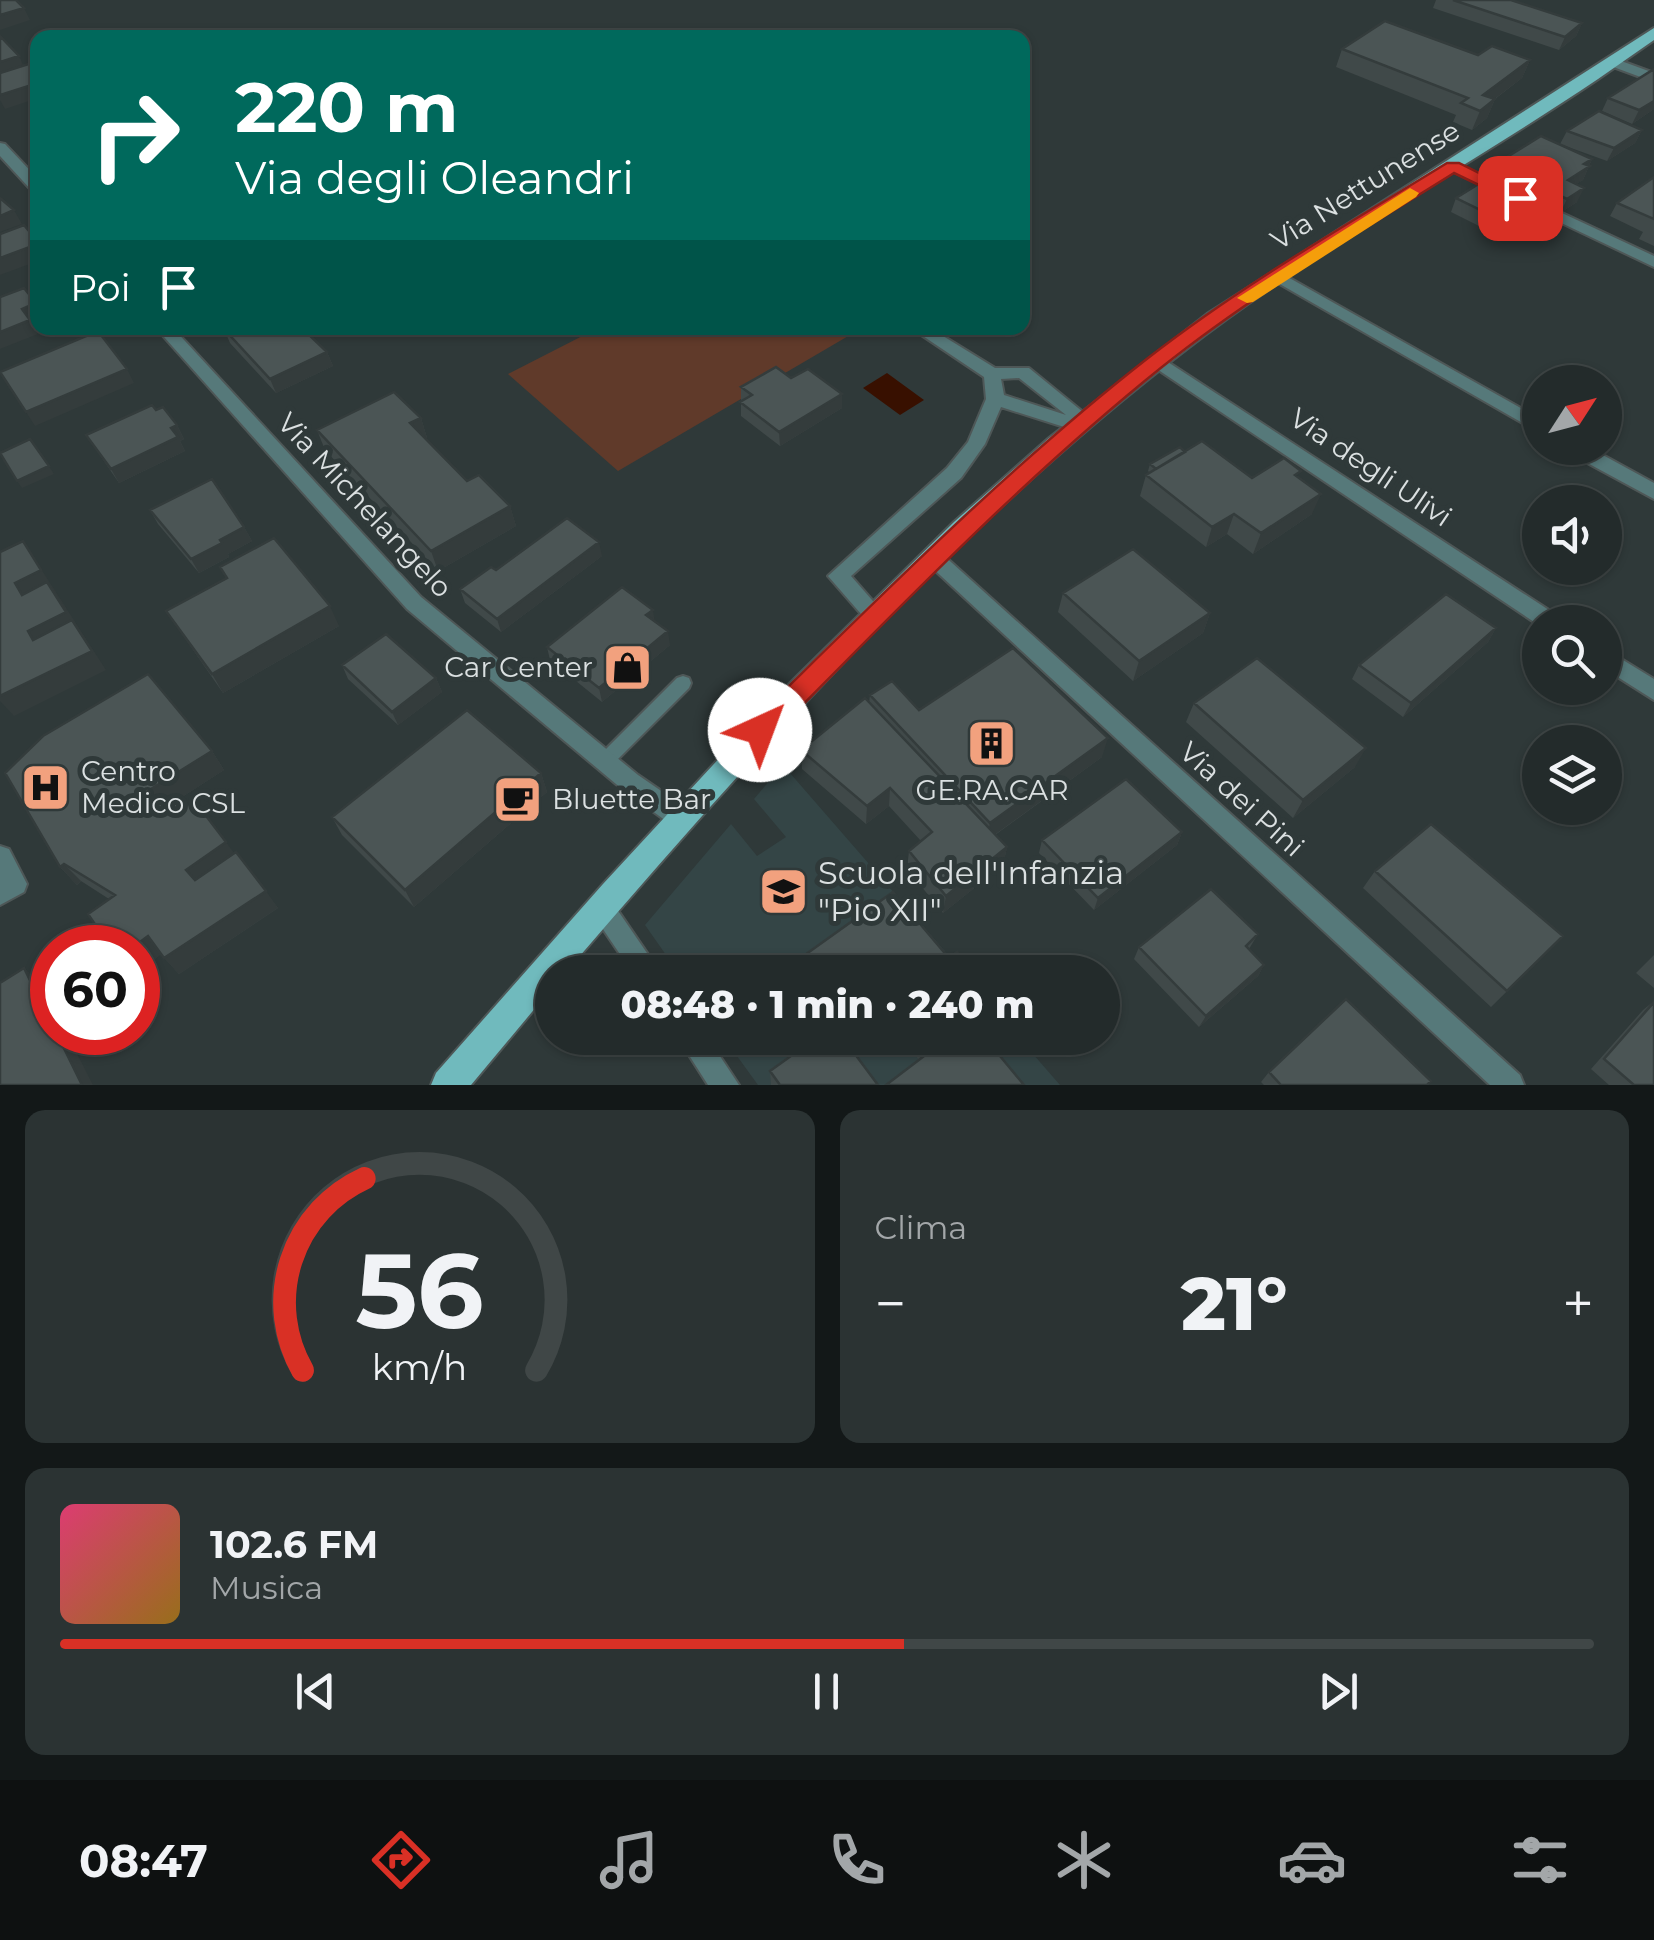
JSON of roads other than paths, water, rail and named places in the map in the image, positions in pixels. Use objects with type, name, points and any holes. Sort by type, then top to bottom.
[{"type":"main road","name":"Via Nettunense","points":[[448,1085],[787,701],[1012,482],[1157,361],[1277,276],[1654,33]]},
{"type":"street","points":[[1613,62],[1654,78]]},
{"type":"street","points":[[0,148],[30,180]]},
{"type":"street","points":[[1453,166],[1654,262]]},
{"type":"street","points":[[1277,276],[1522,417]]},
{"type":"street","name":"Via Michelangelo","points":[[170,335],[414,602],[605,761],[681,818]]},
{"type":"street","points":[[930,335],[992,374],[1023,372],[1082,424]]},
{"type":"street","name":"Via degli Ulivi","points":[[1157,361],[1525,605]]},
{"type":"street","points":[[874,616],[838,576],[954,473],[976,444],[995,399],[992,374]]},
{"type":"street","points":[[995,399],[1082,424]]},
{"type":"street","points":[[1606,465],[1654,492]]},
{"type":"street","name":"Via dei Pini","points":[[934,558],[1510,1085]]},
{"type":"street","points":[[1622,669],[1654,691]]},
{"type":"street","points":[[0,857],[15,884],[0,894]]},
{"type":"street","points":[[603,910],[634,955]]},
{"type":"street","points":[[704,1055],[725,1085]]},
{"type":"lane","points":[[605,761],[683,683]]},
{"type":"place","name":"Car Center","points":[[628,667]]},
{"type":"place","name":"GE.RA.CAR","points":[[992,743]]},
{"type":"place","name":"Centro Medico CSL","points":[[46,787]]},
{"type":"place","name":"Bluette Bar","points":[[517,799]]},
{"type":"place","name":"Scuola dell'Infanzia \"Pio XII\"","points":[[783,891]]}]
